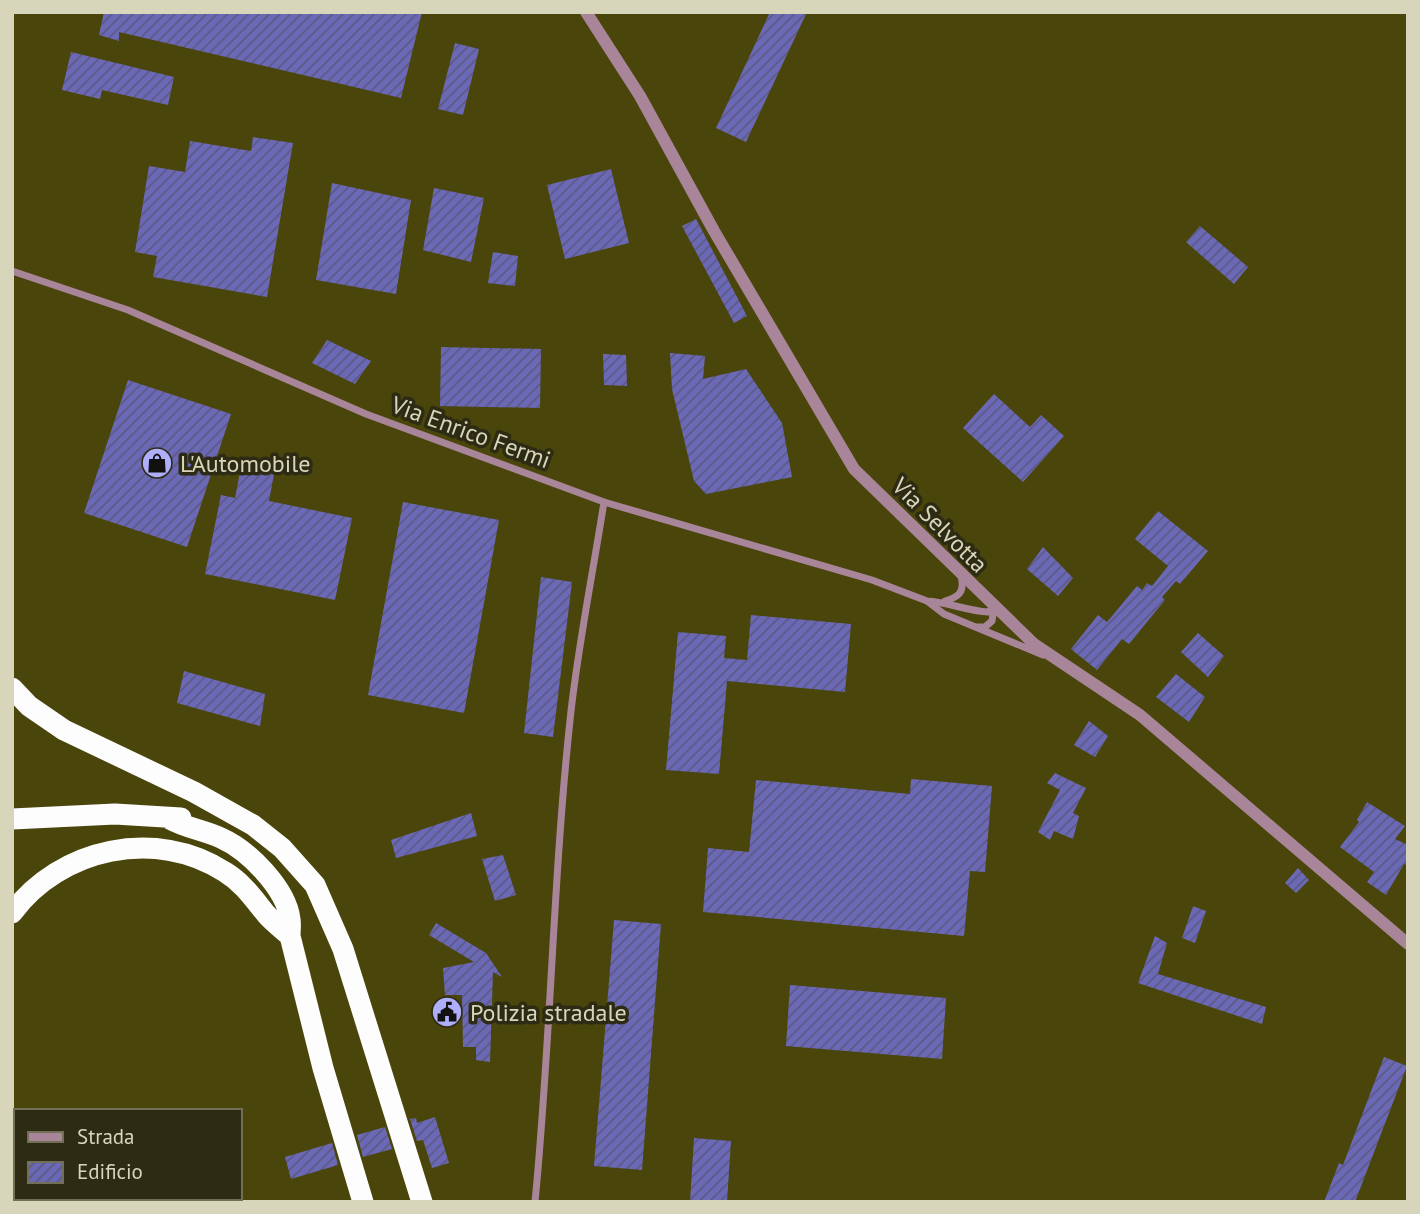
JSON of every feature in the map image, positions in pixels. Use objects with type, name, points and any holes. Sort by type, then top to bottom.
[{"type":"highway","points":[[12,688],[29,706],[64,730],[194,792],[253,825],[282,848],[307,874],[315,885],[343,949],[422,1202]]},
{"type":"highway","points":[[12,819],[115,814],[170,819],[186,817],[221,828],[256,845],[324,910]]},
{"type":"highway","points":[[170,819],[230,843],[256,863],[271,879],[284,902],[290,918],[290,936],[323,1068],[363,1202]]},
{"type":"highway","points":[[12,913],[44,881],[79,861],[109,851],[137,847],[168,848],[223,870],[245,887],[268,916],[290,936]]},
{"type":"street","name":"Via Selvotta","points":[[586,12],[640,96],[714,231],[855,469],[1034,645],[1140,715],[1408,944]]},
{"type":"street","name":"Via Enrico Fermi","points":[[12,271],[128,310],[366,414],[604,502],[872,580],[927,601],[944,614],[1052,658]]},
{"type":"street","points":[[535,1202],[545,1102],[554,927],[571,710],[604,502]]},
{"type":"street","points":[[943,602],[955,599],[961,594],[964,585],[961,575]]},
{"type":"street","name":"Via Enrico Fermi","points":[[927,601],[943,602],[978,612],[988,612],[994,608]]},
{"type":"street","points":[[974,627],[985,627],[992,621],[994,608]]},
{"type":"building","points":[[104,12],[422,12],[401,98],[119,32],[119,41],[99,35]]},
{"type":"building","points":[[770,12],[807,12],[746,142],[716,128]]},
{"type":"building","points":[[455,43],[479,49],[463,115],[438,109]]},
{"type":"building","points":[[71,52],[174,77],[168,105],[102,90],[100,99],[62,90]]},
{"type":"building","points":[[253,137],[293,143],[267,297],[153,277],[157,256],[135,252],[149,166],[185,172],[190,141],[251,151]]},
{"type":"building","points":[[611,169],[629,243],[565,259],[547,185]]},
{"type":"building","points":[[332,183],[411,200],[396,294],[316,280]]},
{"type":"building","points":[[434,188],[484,198],[471,262],[423,250]]},
{"type":"building","points":[[696,219],[747,316],[734,323],[682,226]]},
{"type":"building","points":[[1200,226],[1248,267],[1234,284],[1186,242]]},
{"type":"building","points":[[493,252],[518,256],[515,286],[488,283]]},
{"type":"building","points":[[327,340],[371,361],[355,384],[312,363]]},
{"type":"building","points":[[441,347],[541,349],[540,408],[440,406]]},
{"type":"building","points":[[670,353],[705,356],[703,379],[746,369],[782,423],[792,477],[706,494],[694,481],[672,389]]},
{"type":"building","points":[[603,354],[626,355],[627,386],[604,385]]},
{"type":"building","name":"L'Automobile","points":[[128,380],[231,414],[187,547],[84,513]]},
{"type":"building","points":[[994,394],[1030,427],[1041,415],[1064,436],[1023,482],[963,428]]},
{"type":"building","points":[[241,467],[274,474],[269,501],[352,518],[335,600],[205,574],[221,495],[235,498]]},
{"type":"building","points":[[403,502],[499,520],[464,713],[368,695]]},
{"type":"building","points":[[1158,511],[1208,551],[1180,584],[1176,581],[1162,597],[1165,600],[1129,644],[1122,639],[1097,670],[1071,649],[1098,615],[1107,622],[1137,586],[1142,590],[1147,583],[1152,586],[1168,566],[1135,539]]},
{"type":"building","points":[[1043,547],[1073,578],[1058,596],[1027,569]]},
{"type":"building","points":[[541,577],[572,582],[553,737],[524,733]]},
{"type":"building","points":[[751,615],[851,624],[845,692],[727,681],[719,774],[666,770],[678,632],[726,636],[724,658],[747,660]]},
{"type":"building","points":[[1198,633],[1224,656],[1208,677],[1181,652]]},
{"type":"building","points":[[184,671],[265,694],[260,726],[177,703]]},
{"type":"building","points":[[1176,674],[1205,697],[1189,722],[1156,697]]},
{"type":"building","points":[[1089,721],[1108,736],[1095,757],[1074,745]]},
{"type":"building","points":[[1055,773],[1086,788],[1073,813],[1079,816],[1073,839],[1054,831],[1050,840],[1038,832],[1060,790],[1047,783]]},
{"type":"building","points":[[911,779],[992,786],[985,872],[970,871],[964,936],[703,912],[708,848],[749,852],[756,780],[910,794]]},
{"type":"building","points":[[1367,802],[1405,826],[1395,839],[1408,845],[1408,865],[1404,864],[1386,895],[1367,882],[1374,872],[1340,847],[1359,822],[1357,820]]},
{"type":"building","points":[[471,813],[477,836],[396,858],[391,840]]},
{"type":"building","points":[[503,855],[516,895],[495,901],[482,859]]},
{"type":"building","points":[[1298,868],[1309,880],[1296,893],[1285,883]]},
{"type":"building","points":[[1193,906],[1206,911],[1195,943],[1182,938]]},
{"type":"building","points":[[614,920],[661,924],[642,1170],[594,1166]]},
{"type":"building","points":[[436,923],[486,953],[502,977],[493,972],[490,1062],[476,1060],[476,1047],[463,1047],[462,995],[445,995],[443,968],[474,962],[429,935]]},
{"type":"building","points":[[1155,936],[1167,943],[1158,974],[1266,1007],[1262,1024],[1138,983]]},
{"type":"building","points":[[790,985],[946,998],[942,1059],[786,1046]]},
{"type":"building","points":[[1384,1057],[1407,1066],[1355,1202],[1324,1202],[1339,1163],[1343,1165]]},
{"type":"building","points":[[435,1117],[449,1163],[432,1168],[423,1140],[417,1141],[410,1119],[416,1118],[417,1123]]},
{"type":"building","points":[[385,1127],[392,1149],[363,1157],[357,1135]]},
{"type":"building","points":[[694,1138],[731,1141],[727,1202],[690,1202]]},
{"type":"building","points":[[332,1143],[338,1165],[291,1179],[285,1157]]},
{"type":"place","name":"L'Automobile","points":[[157,463]]},
{"type":"place","name":"Polizia stradale","points":[[447,1012]]}]
